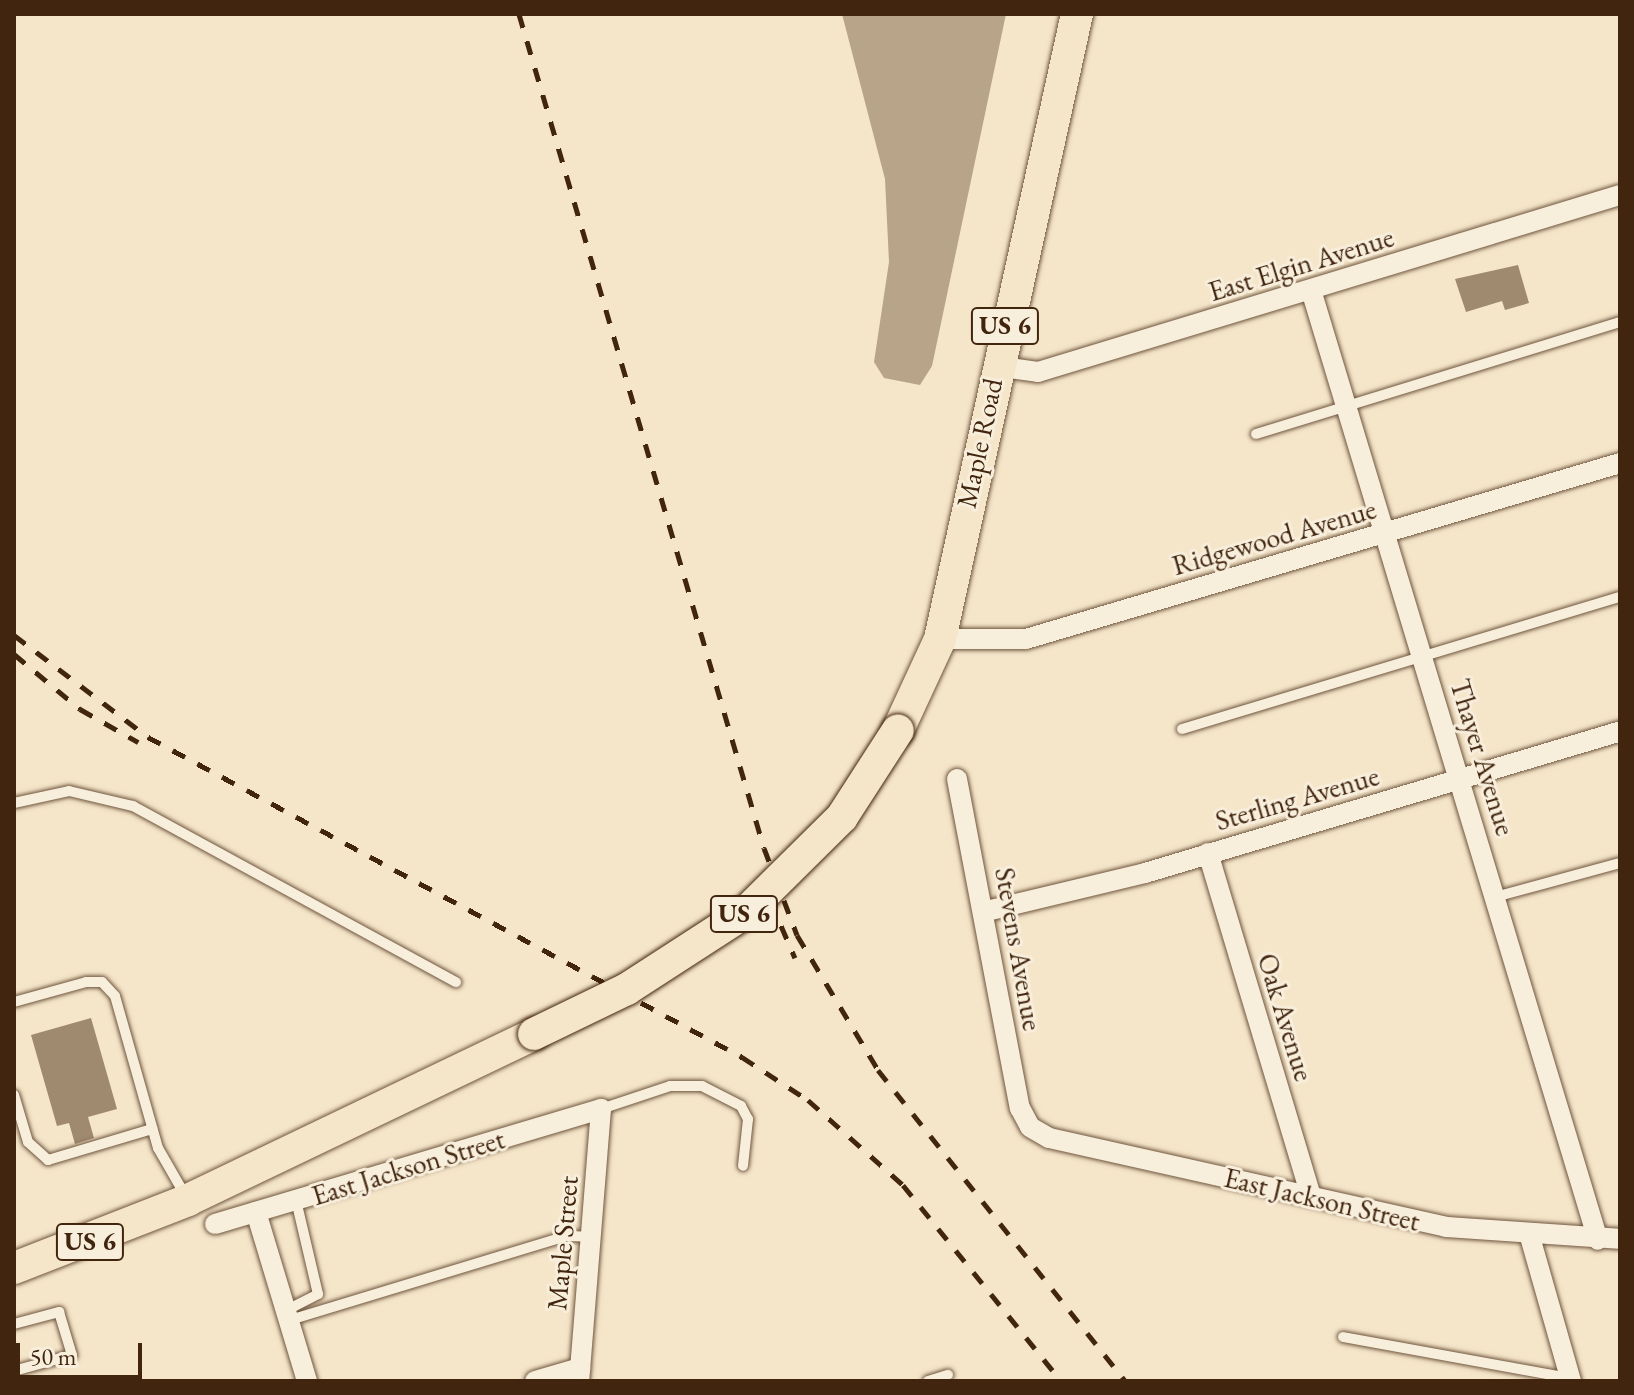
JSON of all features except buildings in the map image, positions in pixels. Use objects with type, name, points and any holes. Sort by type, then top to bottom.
[{"type":"main road","name":"Maple Road","points":[[940,639],[995,366],[1077,14]]},
{"type":"main road","name":"US 6","points":[[14,1268],[176,1205],[534,1034],[691,952],[746,912],[842,817],[898,730],[940,639]]},
{"type":"street","name":"East Elgin Avenue","points":[[995,366],[1038,372],[1620,195]]},
{"type":"street","name":"Thayer Avenue","points":[[1311,290],[1598,1240]]},
{"type":"street","name":"Ridgewood Avenue","points":[[940,639],[1026,639],[1620,463]]},
{"type":"street","name":"Sterling Avenue","points":[[987,911],[1208,853],[1620,731]]},
{"type":"street","name":"Stevens Avenue","points":[[957,779],[987,911],[1000,1009],[1030,1127]]},
{"type":"street","name":"Oak Avenue","points":[[1208,853],[1311,1196]]},
{"type":"street","name":"East Jackson Street","points":[[215,1224],[601,1109]]},
{"type":"street","name":"Maple Street","points":[[580,1374],[601,1109]]},
{"type":"street","name":"East Jackson Street","points":[[1030,1127],[1049,1138],[1311,1196],[1530,1237],[1620,1239]]},
{"type":"street","points":[[256,1212],[307,1381]]},
{"type":"street","points":[[1530,1237],[1570,1380]]},
{"type":"street","points":[[535,1381],[580,1374]]},
{"type":"lane","points":[[1256,434],[1620,322]]},
{"type":"lane","points":[[1182,729],[1620,597]]},
{"type":"lane","points":[[14,803],[69,791],[133,806],[456,982]]},
{"type":"lane","points":[[1495,897],[1620,863]]},
{"type":"lane","points":[[14,1002],[102,982],[115,996],[176,1205]]},
{"type":"lane","points":[[601,1109],[670,1086],[702,1086],[741,1106],[748,1119],[743,1166]]},
{"type":"lane","points":[[14,1095],[28,1142],[48,1160],[152,1129]]},
{"type":"lane","points":[[288,1315],[318,1294],[296,1200]]},
{"type":"lane","points":[[288,1315],[567,1236],[591,1237]]},
{"type":"lane","points":[[14,1324],[59,1312],[72,1355],[14,1371]]},
{"type":"lane","points":[[1343,1337],[1570,1380]]},
{"type":"lane","points":[[928,1381],[948,1375]]},
{"type":"shaded area","points":[[842,14],[1006,14],[932,366],[920,385],[884,378],[874,362],[889,262],[885,179]]},
{"type":"railway","points":[[519,14],[764,848],[797,935],[878,1070],[1125,1381]]},
{"type":"railway","points":[[14,635],[148,737],[742,1057],[808,1100],[903,1185],[1061,1381]]},
{"type":"railway","points":[[14,654],[80,709],[138,742]]},
{"type":"railway","points":[[770,900],[795,958]]}]
